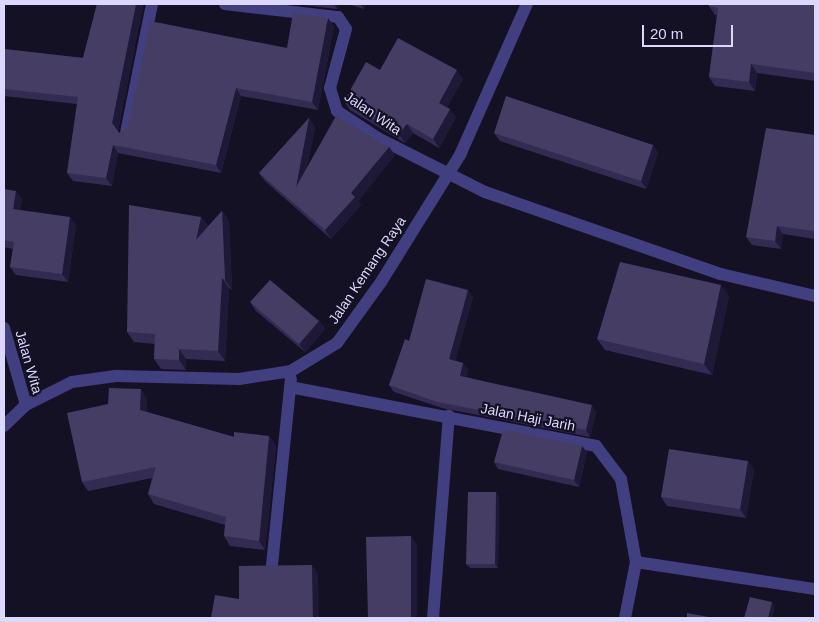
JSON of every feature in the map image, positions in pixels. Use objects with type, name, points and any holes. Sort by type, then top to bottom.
[{"type":"street","points":[[126,133],[152,4]]},
{"type":"street","name":"Jalan Wita","points":[[225,4],[338,18],[346,29],[330,88],[331,104],[378,138],[447,173]]},
{"type":"street","name":"Jalan Kemang Raya","points":[[4,426],[26,405],[72,382],[116,376],[239,379],[291,371],[337,343],[381,282],[447,173],[506,59],[527,4]]},
{"type":"street","points":[[447,173],[537,214],[721,274],[815,296]]},
{"type":"street","name":"Jalan Wita","points":[[4,328],[26,405]]},
{"type":"street","points":[[272,565],[291,371]]},
{"type":"street","name":"Jalan Haji Jarih","points":[[290,387],[449,416],[596,446],[621,479],[636,562],[625,618]]},
{"type":"street","points":[[433,618],[449,416]]},
{"type":"street","points":[[636,562],[815,589]]},
{"type":"building","points":[[97,4],[136,4],[112,123],[119,133],[128,127],[150,21],[287,48],[293,13],[328,18],[312,102],[236,88],[216,165],[113,145],[106,178],[67,173],[78,97],[4,89],[4,49],[83,58]]},
{"type":"building","points":[[709,4],[815,4],[815,73],[751,64],[749,82],[709,77],[718,8],[709,6]]},
{"type":"building","points":[[398,38],[457,70],[439,103],[450,109],[433,139],[407,124],[399,134],[344,101],[366,62],[380,70]]},
{"type":"building","points":[[506,96],[653,145],[641,181],[494,133]]},
{"type":"building","points":[[336,116],[389,147],[351,193],[355,197],[325,230],[259,173],[309,118],[296,187]]},
{"type":"building","points":[[766,128],[815,135],[814,231],[777,226],[775,241],[746,237]]},
{"type":"building","points":[[4,189],[16,191],[13,209],[70,217],[62,274],[10,267],[14,242],[4,240]]},
{"type":"building","points":[[129,205],[201,217],[196,240],[222,211],[225,280],[222,278],[218,351],[179,349],[179,360],[154,359],[155,334],[127,332]]},
{"type":"building","points":[[620,262],[721,285],[704,364],[597,339]]},
{"type":"building","points":[[426,279],[468,290],[449,359],[463,363],[460,376],[592,405],[586,430],[437,402],[389,385],[405,339],[409,341]]},
{"type":"building","points":[[270,280],[319,321],[299,344],[250,302]]},
{"type":"building","points":[[109,388],[141,389],[140,410],[234,437],[234,432],[269,436],[259,541],[224,536],[226,517],[148,494],[156,467],[82,482],[67,413],[108,404]]},
{"type":"building","points":[[503,430],[582,446],[574,480],[494,462]]},
{"type":"building","points":[[669,449],[748,461],[740,509],[661,497]]},
{"type":"building","points":[[468,492],[496,492],[495,564],[466,564]]},
{"type":"building","points":[[411,536],[411,618],[368,618],[366,537]]},
{"type":"building","points":[[312,565],[313,618],[211,618],[215,595],[239,599],[239,566]]},
{"type":"building","points":[[750,597],[772,602],[768,618],[744,618]]},
{"type":"building","points":[[687,613],[714,618],[687,618]]}]
